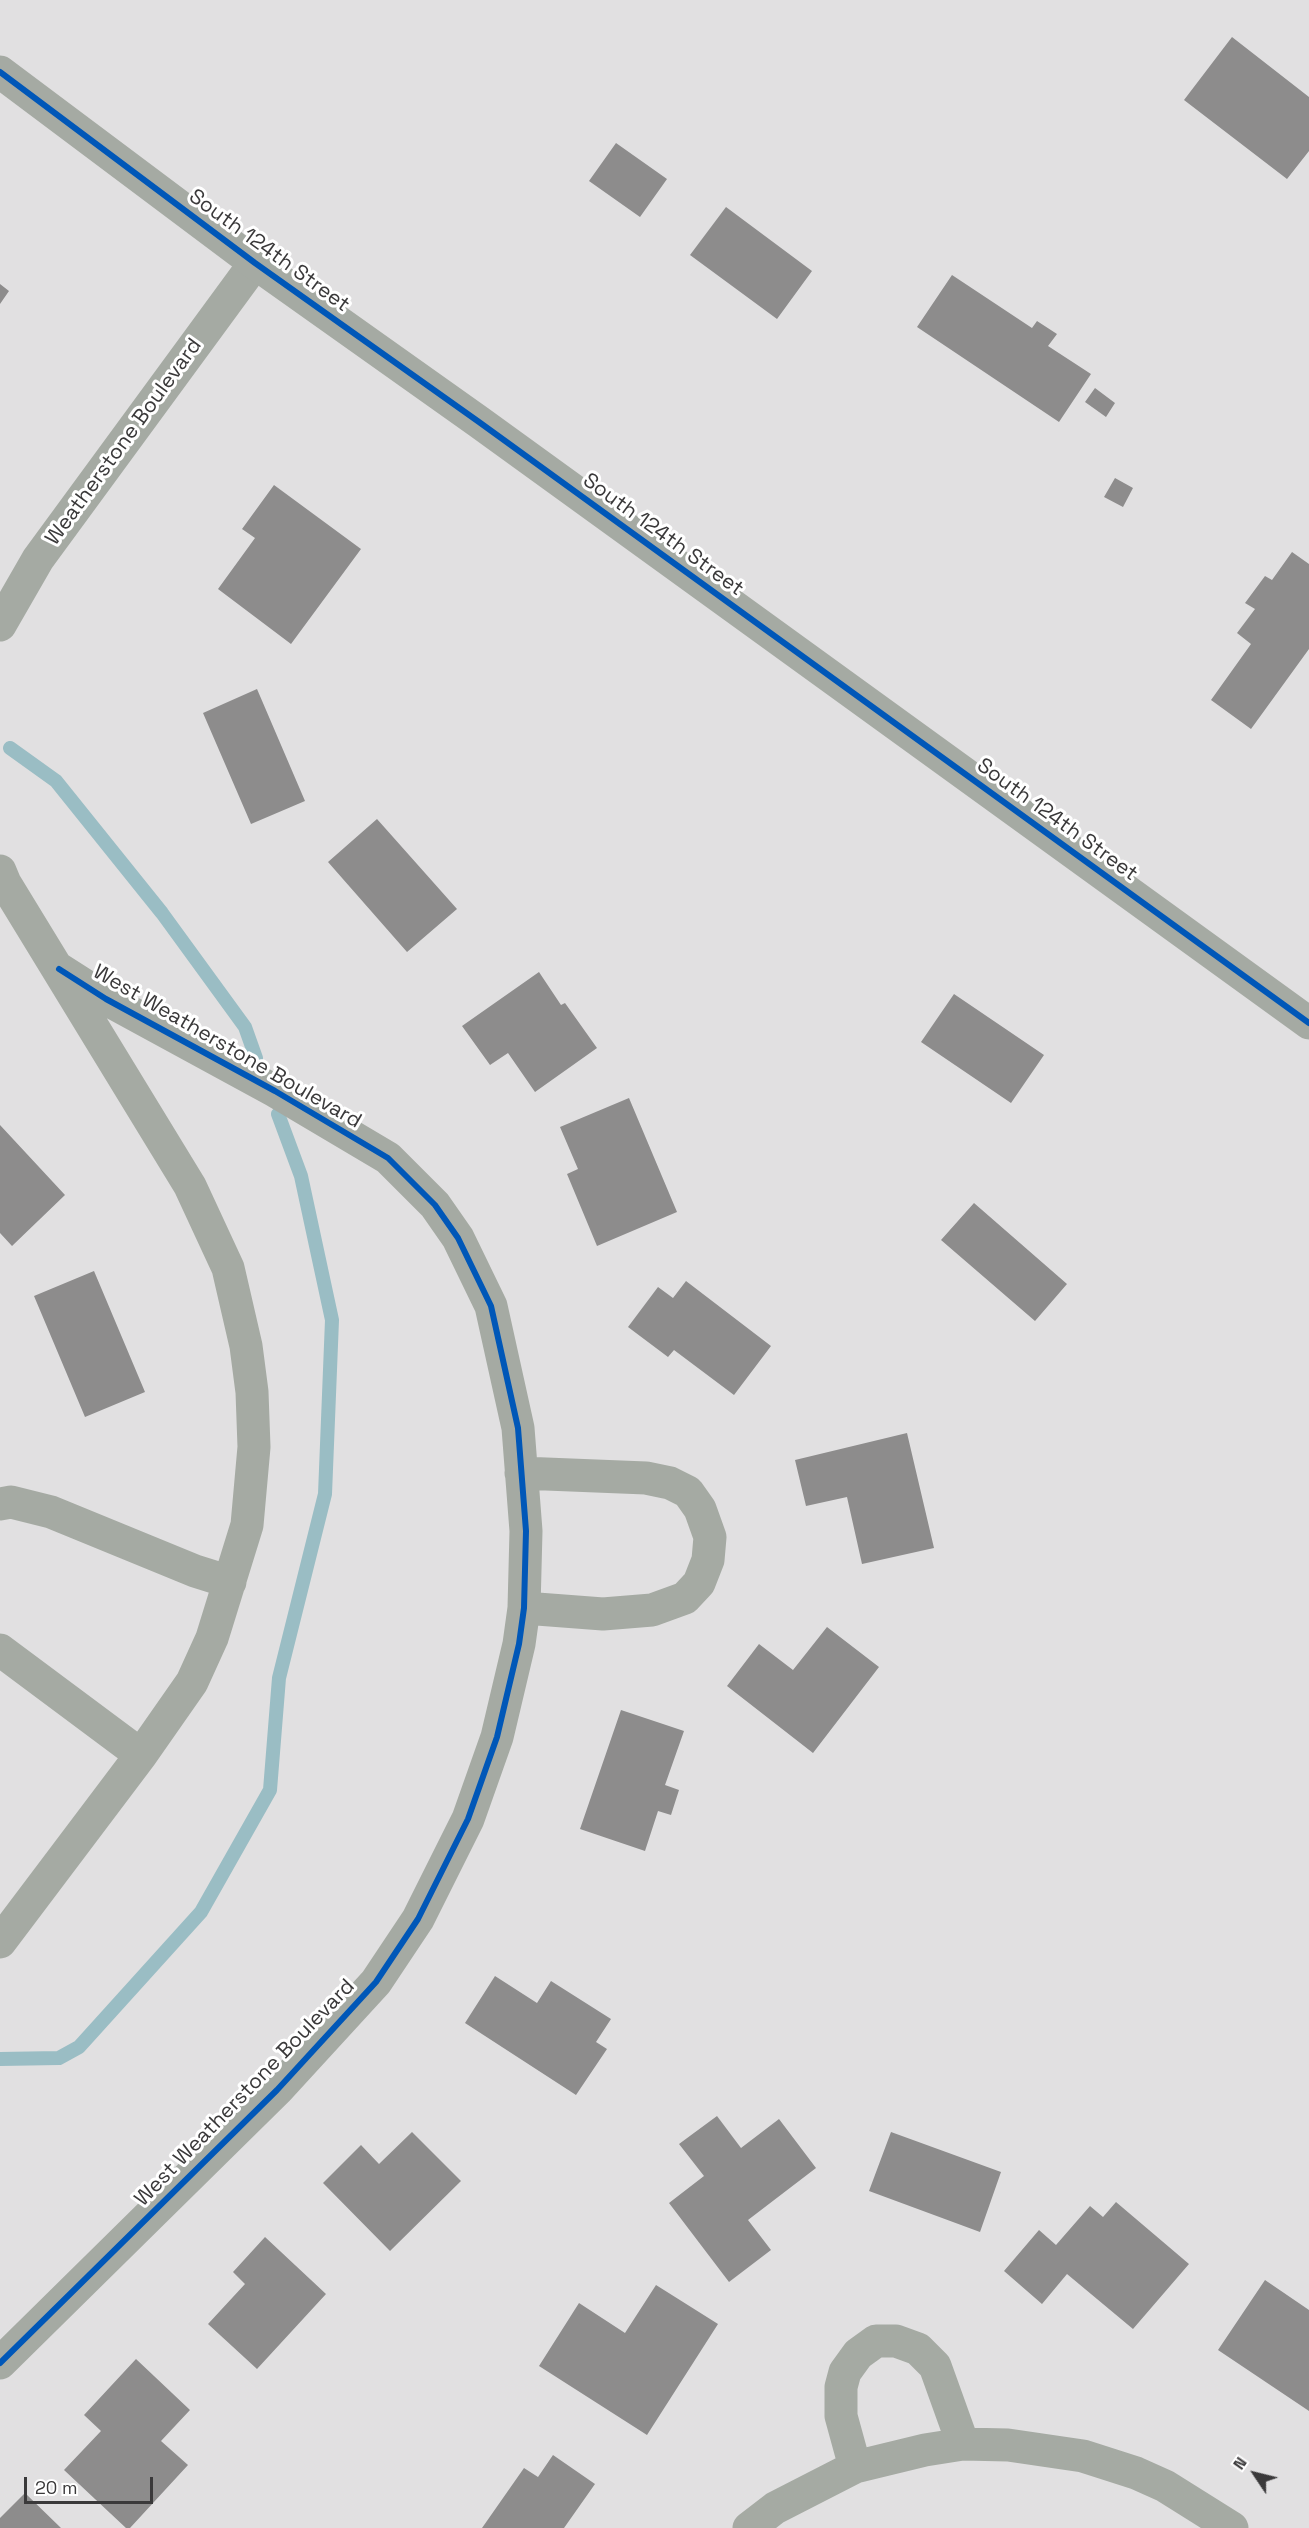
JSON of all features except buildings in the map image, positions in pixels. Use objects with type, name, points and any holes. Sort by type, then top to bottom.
[{"type":"street","name":"South 124th Street","points":[[0,72],[255,263],[489,429],[1309,1023]]},
{"type":"street","name":"Weatherstone Boulevard","points":[[0,625],[38,559],[255,263]]},
{"type":"street","name":"West Weatherstone Boulevard","points":[[0,871],[5,883],[190,1186],[228,1268],[246,1346],[252,1392],[254,1448],[247,1525],[212,1638],[192,1682],[141,1755],[0,1942]]},
{"type":"street","name":"West Weatherstone Boulevard","points":[[0,2363],[277,2090],[376,1982],[418,1919],[468,1819],[496,1737],[519,1644],[524,1608],[526,1531],[518,1428],[491,1306],[458,1238],[435,1205],[388,1158],[275,1091],[106,999],[59,969]]},
{"type":"street","points":[[521,1473],[646,1478],[670,1483],[688,1492],[700,1509],[710,1537],[708,1560],[699,1583],[685,1598],[652,1610],[603,1614],[524,1608]]},
{"type":"street","points":[[0,1504],[11,1502],[51,1512],[195,1572],[230,1582]]},
{"type":"street","points":[[0,1650],[141,1755]]},
{"type":"street","points":[[855,2468],[841,2416],[841,2387],[845,2372],[858,2354],[876,2341],[897,2341],[918,2349],[934,2366],[963,2444]]},
{"type":"street","points":[[749,2528],[775,2508],[855,2468],[925,2450],[963,2444],[1008,2445],[1083,2456],[1136,2473],[1165,2486],[1232,2528]]},
{"type":"waterway","points":[[10,748],[56,781],[162,913],[245,1027],[256,1058]]},
{"type":"waterway","points":[[0,2059],[59,2058],[79,2047],[201,1912],[270,1790],[279,1678],[325,1494],[332,1320],[301,1176],[278,1114]]},
{"type":"cycle path","points":[[0,72],[255,263],[479,422],[1309,1023]]},
{"type":"cycle path","points":[[0,2363],[277,2090],[376,1982],[418,1919],[468,1819],[497,1737],[519,1644],[524,1608],[526,1531],[518,1428],[491,1306],[458,1238],[435,1205],[388,1158],[275,1091],[106,999],[59,969]]}]
